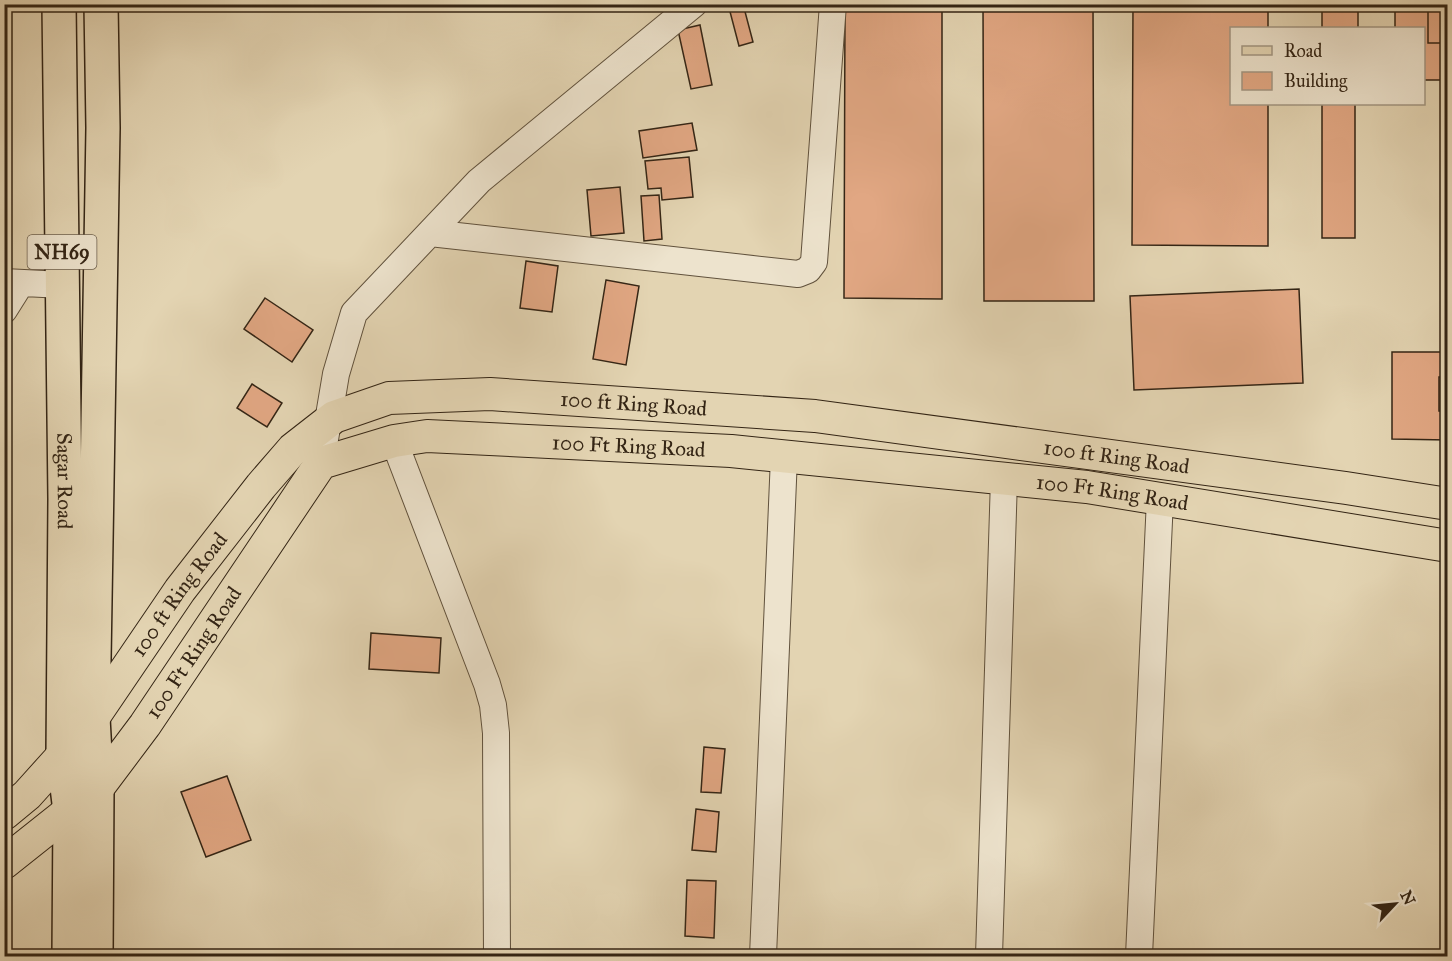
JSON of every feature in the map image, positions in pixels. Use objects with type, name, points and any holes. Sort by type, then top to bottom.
[{"type":"highway","name":"Sagar Road","points":[[59,4],[65,499],[63,755],[70,812],[69,957]]},
{"type":"highway","name":"Sagar Road","points":[[96,957],[97,789],[93,718],[103,128],[101,4]]},
{"type":"main road","name":"100 ft Ring Road","points":[[4,813],[27,795],[93,718],[180,590],[261,486],[293,449],[334,417],[389,398],[490,394],[804,415],[1310,483],[1448,504]]},
{"type":"main road","name":"100 Ft Ring Road","points":[[4,863],[97,789],[151,715],[321,463],[394,441],[427,436],[731,451],[1087,487],[1448,546]]},
{"type":"street","points":[[321,463],[336,374],[354,313],[479,181],[693,4]]},
{"type":"street","points":[[430,233],[798,274],[808,270],[814,262],[833,4]]},
{"type":"street","points":[[4,310],[13,282],[63,285]]},
{"type":"street","points":[[394,441],[478,659],[493,705],[496,734],[497,957]]},
{"type":"street","points":[[763,957],[784,457]]},
{"type":"street","points":[[989,957],[1004,479]]},
{"type":"street","points":[[1139,957],[1160,499]]},
{"type":"building","points":[[728,4],[743,4],[753,42],[739,46]]},
{"type":"building","points":[[845,4],[942,4],[942,299],[844,298]]},
{"type":"building","points":[[983,4],[1093,4],[1094,301],[984,301]]},
{"type":"building","points":[[1133,4],[1268,4],[1268,27],[1230,27],[1230,105],[1268,105],[1268,246],[1132,245]]},
{"type":"building","points":[[1322,4],[1358,4],[1358,27],[1322,27]]},
{"type":"building","points":[[1395,4],[1448,4],[1448,80],[1425,80],[1425,27],[1395,27]]},
{"type":"building","points":[[1428,4],[1448,4],[1448,43],[1428,43]]},
{"type":"building","points":[[700,25],[712,85],[691,89],[678,30]]},
{"type":"building","points":[[1322,105],[1355,105],[1355,238],[1322,238]]},
{"type":"building","points":[[692,123],[697,150],[643,158],[639,131]]},
{"type":"building","points":[[689,157],[693,197],[662,200],[661,188],[648,189],[645,161]]},
{"type":"building","points":[[620,187],[624,233],[591,236],[587,190]]},
{"type":"building","points":[[659,195],[662,239],[644,241],[641,196]]},
{"type":"building","points":[[526,261],[558,266],[552,312],[520,308]]},
{"type":"building","points":[[606,280],[639,286],[626,365],[593,359]]},
{"type":"building","points":[[1299,289],[1303,383],[1134,390],[1130,296]]},
{"type":"building","points":[[265,298],[313,330],[292,362],[244,329]]},
{"type":"building","points":[[1392,352],[1448,352],[1448,440],[1392,439]]},
{"type":"building","points":[[1439,377],[1448,377],[1448,411],[1439,411]]},
{"type":"building","points":[[252,384],[282,403],[267,427],[237,408]]},
{"type":"building","points":[[371,633],[441,638],[439,673],[369,669]]},
{"type":"building","points":[[704,747],[725,749],[721,793],[701,792]]},
{"type":"building","points":[[227,776],[251,840],[206,857],[181,792]]},
{"type":"building","points":[[696,809],[719,812],[716,852],[692,850]]},
{"type":"building","points":[[687,880],[716,881],[714,938],[685,936]]}]
